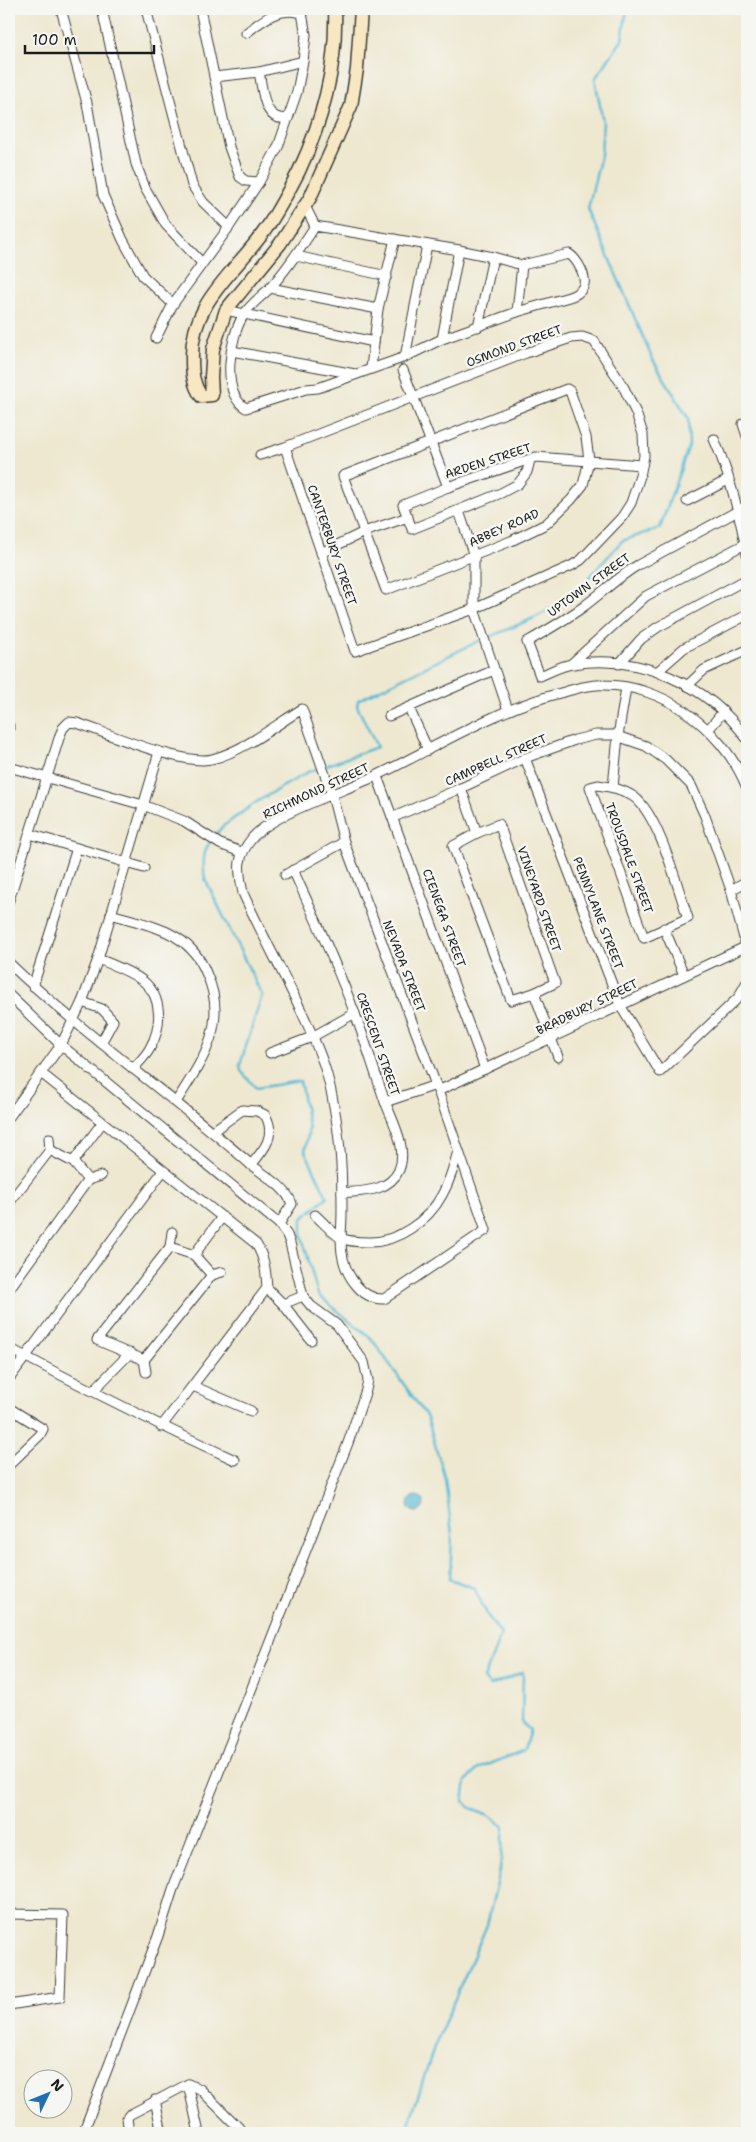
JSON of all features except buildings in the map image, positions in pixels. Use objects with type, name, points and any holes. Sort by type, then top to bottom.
[{"type":"street","points":[[61,9],[87,103],[104,195],[123,240],[143,276],[173,304]]},
{"type":"street","points":[[102,9],[136,164],[145,188],[166,225],[202,263]]},
{"type":"street","points":[[146,9],[192,185],[203,202],[229,227]]},
{"type":"street","points":[[200,9],[229,147],[240,177],[246,181],[259,182]]},
{"type":"street","points":[[310,198],[280,244],[224,315],[213,349],[212,395],[201,396],[192,376],[192,344],[200,316],[209,298],[242,261],[264,232],[300,169],[324,105],[333,66],[335,9]]},
{"type":"street","points":[[315,226],[305,206],[351,106],[358,69],[361,9]]},
{"type":"street","points":[[156,338],[173,304],[259,182],[278,147],[297,92],[306,35],[302,13],[295,11],[274,14],[246,33]]},
{"type":"street","points":[[214,77],[259,72],[303,61]]},
{"type":"street","points":[[259,72],[266,107],[272,116],[280,120],[288,118]]},
{"type":"street","points":[[315,226],[459,250],[493,257],[522,266],[569,254],[576,260],[584,284],[577,294],[517,312],[442,339],[405,356],[318,388],[306,389],[246,408],[238,401],[231,381],[230,372],[234,334],[243,314],[270,288],[296,256],[315,226]]},
{"type":"street","points":[[371,368],[378,309],[395,239]]},
{"type":"street","points":[[405,356],[428,245]]},
{"type":"street","points":[[442,339],[459,250]]},
{"type":"street","points":[[296,256],[387,276]]},
{"type":"street","points":[[478,327],[493,257]]},
{"type":"street","points":[[517,312],[522,266]]},
{"type":"street","points":[[270,288],[378,309]]},
{"type":"street","points":[[224,315],[243,314],[374,342]]},
{"type":"street","points":[[224,315],[239,324]]},
{"type":"street","name":"OSMOND STREET","points":[[260,455],[526,353],[571,338],[587,338],[594,341],[632,401],[643,434],[642,465],[631,503],[622,517],[581,560],[474,609],[355,651]]},
{"type":"street","points":[[232,351],[355,374]]},
{"type":"street","points":[[402,370],[432,441],[448,486]]},
{"type":"street","name":"ABBEY ROAD","points":[[567,389],[570,391],[586,437],[589,460],[583,485],[571,500],[546,524],[512,541],[386,590],[342,476],[432,441],[567,389]]},
{"type":"street","points":[[743,424],[747,436]]},
{"type":"street","points":[[714,439],[722,456],[738,511],[747,554]]},
{"type":"street","name":"CANTERBURY STREET","points":[[285,447],[355,651]]},
{"type":"street","name":"ARDEN STREET","points":[[408,517],[403,505],[448,486],[544,456],[642,465]]},
{"type":"street","points":[[321,553],[364,532],[408,517],[412,529],[501,493],[518,484],[527,472],[530,460]]},
{"type":"street","points":[[687,501],[728,480]]},
{"type":"street","name":"UPTOWN STREET","points":[[747,506],[630,570],[564,621],[527,642],[540,676],[572,664],[619,664],[658,671],[709,699],[747,739]]},
{"type":"street","points":[[458,511],[474,556],[474,609],[508,710]]},
{"type":"street","points":[[572,664],[646,596],[745,544]]},
{"type":"street","points":[[619,664],[641,640],[658,627],[747,579]]},
{"type":"street","points":[[658,671],[684,648],[747,615]]},
{"type":"street","points":[[687,686],[704,670],[747,650]]},
{"type":"street","points":[[389,716],[494,670]]},
{"type":"street","name":"RICHMOND STREET","points":[[241,852],[254,836],[271,823],[377,776],[508,710],[542,696],[605,684],[657,695],[694,717],[730,756],[747,788]]},
{"type":"street","points":[[626,688],[618,736],[613,787],[635,798],[644,807],[660,839],[688,918],[664,928],[684,975]]},
{"type":"street","points":[[409,708],[428,750]]},
{"type":"street","name":"NEVADA STREET","points":[[159,752],[199,760],[212,759],[248,743],[302,709],[332,795],[344,842],[437,1088],[486,1230],[384,1299],[369,1297],[351,1278],[342,1254],[341,1238]]},
{"type":"street","points":[[708,730],[723,712]]},
{"type":"street","points":[[9,900],[60,736],[63,728],[69,722],[77,723],[159,752],[98,959],[82,1002],[61,1045],[9,1117]]},
{"type":"street","name":"CAMPBELL STREET","points":[[394,817],[525,758],[575,740],[596,736],[618,736],[646,746],[666,760],[691,785],[706,816],[731,890],[747,947]]},
{"type":"street","name":"PENNYLANE STREET","points":[[525,758],[620,1005],[660,1072],[738,998],[747,982]]},
{"type":"street","points":[[9,767],[143,805],[184,821],[220,844],[241,852],[240,876],[243,894],[312,1036],[324,1068],[336,1120],[342,1193],[341,1238]]},
{"type":"street","name":"CIENEGA STREET","points":[[377,776],[394,817],[485,1068]]},
{"type":"street","name":"TROUSDALE STREET","points":[[613,787],[590,787],[644,938],[664,928]]},
{"type":"street","points":[[461,788],[477,833],[454,846],[510,1000],[534,993],[558,1057]]},
{"type":"street","name":"VINEYARD STREET","points":[[477,833],[499,824],[555,983],[534,993]]},
{"type":"street","points":[[30,834],[125,864],[144,868]]},
{"type":"street","name":"CRESCENT STREET","points":[[342,1193],[378,1190],[395,1177],[399,1170],[401,1157],[398,1132],[385,1102],[355,1013],[335,963],[289,872],[344,842]]},
{"type":"street","points":[[33,986],[77,848]]},
{"type":"street","points":[[731,890],[747,881]]},
{"type":"street","points":[[111,914],[159,929],[179,939],[189,946],[196,955],[211,982],[216,999],[214,1027],[205,1054],[176,1102]]},
{"type":"street","name":"BRADBURY STREET","points":[[385,1102],[437,1088],[485,1068],[747,947]]},
{"type":"street","points":[[98,959],[143,981],[156,999],[160,1022],[150,1048],[133,1069]]},
{"type":"street","points":[[9,962],[33,986],[74,1021],[213,1131],[276,1184],[291,1200],[291,1208],[279,1224]]},
{"type":"street","points":[[9,995],[61,1045],[279,1224],[287,1234],[303,1296],[311,1306],[337,1325],[360,1354],[368,1380],[348,1443],[225,1754],[83,2133]]},
{"type":"street","points":[[82,1002],[102,1010],[113,1021],[101,1043]]},
{"type":"street","points":[[270,1053],[312,1036],[355,1013]]},
{"type":"street","points":[[41,1073],[222,1216],[256,1244],[261,1252],[266,1268],[267,1288],[161,1427]]},
{"type":"street","points":[[213,1131],[242,1110],[265,1115],[269,1122],[269,1141],[267,1146],[251,1164]]},
{"type":"street","points":[[72,1162],[102,1123]]},
{"type":"street","points":[[9,1203],[50,1150],[49,1138]]},
{"type":"street","points":[[50,1150],[72,1162],[88,1180]]},
{"type":"street","points":[[315,1215],[341,1238],[357,1241],[384,1242],[398,1236],[433,1208],[442,1196],[451,1176],[458,1151]]},
{"type":"street","points":[[9,1378],[163,1171]]},
{"type":"street","points":[[9,1289],[88,1180],[101,1176]]},
{"type":"street","points":[[194,1255],[222,1216]]},
{"type":"street","points":[[144,1360],[93,1341],[170,1247],[172,1232]]},
{"type":"street","points":[[170,1247],[194,1255],[212,1275]]},
{"type":"street","points":[[146,1372],[144,1360],[212,1275],[222,1272]]},
{"type":"street","points":[[267,1288],[283,1304],[311,1340]]},
{"type":"street","points":[[283,1304],[303,1296]]},
{"type":"street","points":[[9,1348],[94,1390],[161,1427],[235,1460]]},
{"type":"street","points":[[94,1390],[130,1354]]},
{"type":"street","points":[[193,1386],[251,1411]]},
{"type":"street","points":[[9,1408],[43,1429],[40,1435],[9,1465]]},
{"type":"street","points":[[9,1914],[63,1915],[60,1997],[9,2005]]},
{"type":"street","points":[[129,2133],[127,2118],[129,2115],[188,2084]]},
{"type":"street","points":[[188,2084],[199,2133]]},
{"type":"street","points":[[188,2084],[200,2090],[239,2128],[240,2133]]},
{"type":"street","points":[[155,2100],[162,2133]]},
{"type":"water","points":[[413,1496],[419,1496],[424,1501],[422,1510],[413,1512],[408,1507],[408,1501]]},
{"type":"waterway","points":[[487,638],[534,618],[571,598],[622,541],[660,528],[689,445],[688,418],[652,358],[588,209],[601,155],[603,122],[595,79],[622,40],[627,9]]},
{"type":"waterway","points":[[214,837],[222,827],[258,801],[308,772],[377,747],[357,706],[358,700],[481,640]]},
{"type":"waterway","points":[[210,842],[204,855],[205,879],[262,995],[240,1065],[241,1071],[256,1088],[300,1081],[309,1129],[305,1151],[327,1197],[302,1219],[302,1236],[318,1295],[371,1338],[427,1417],[445,1479],[452,1534],[450,1579],[474,1588],[488,1616],[501,1634],[484,1679],[490,1686],[523,1672],[522,1723],[530,1730],[524,1750],[478,1769],[466,1781],[463,1801],[471,1808],[489,1815],[504,1827],[500,1870],[487,1925],[434,2047],[406,2133]]}]
